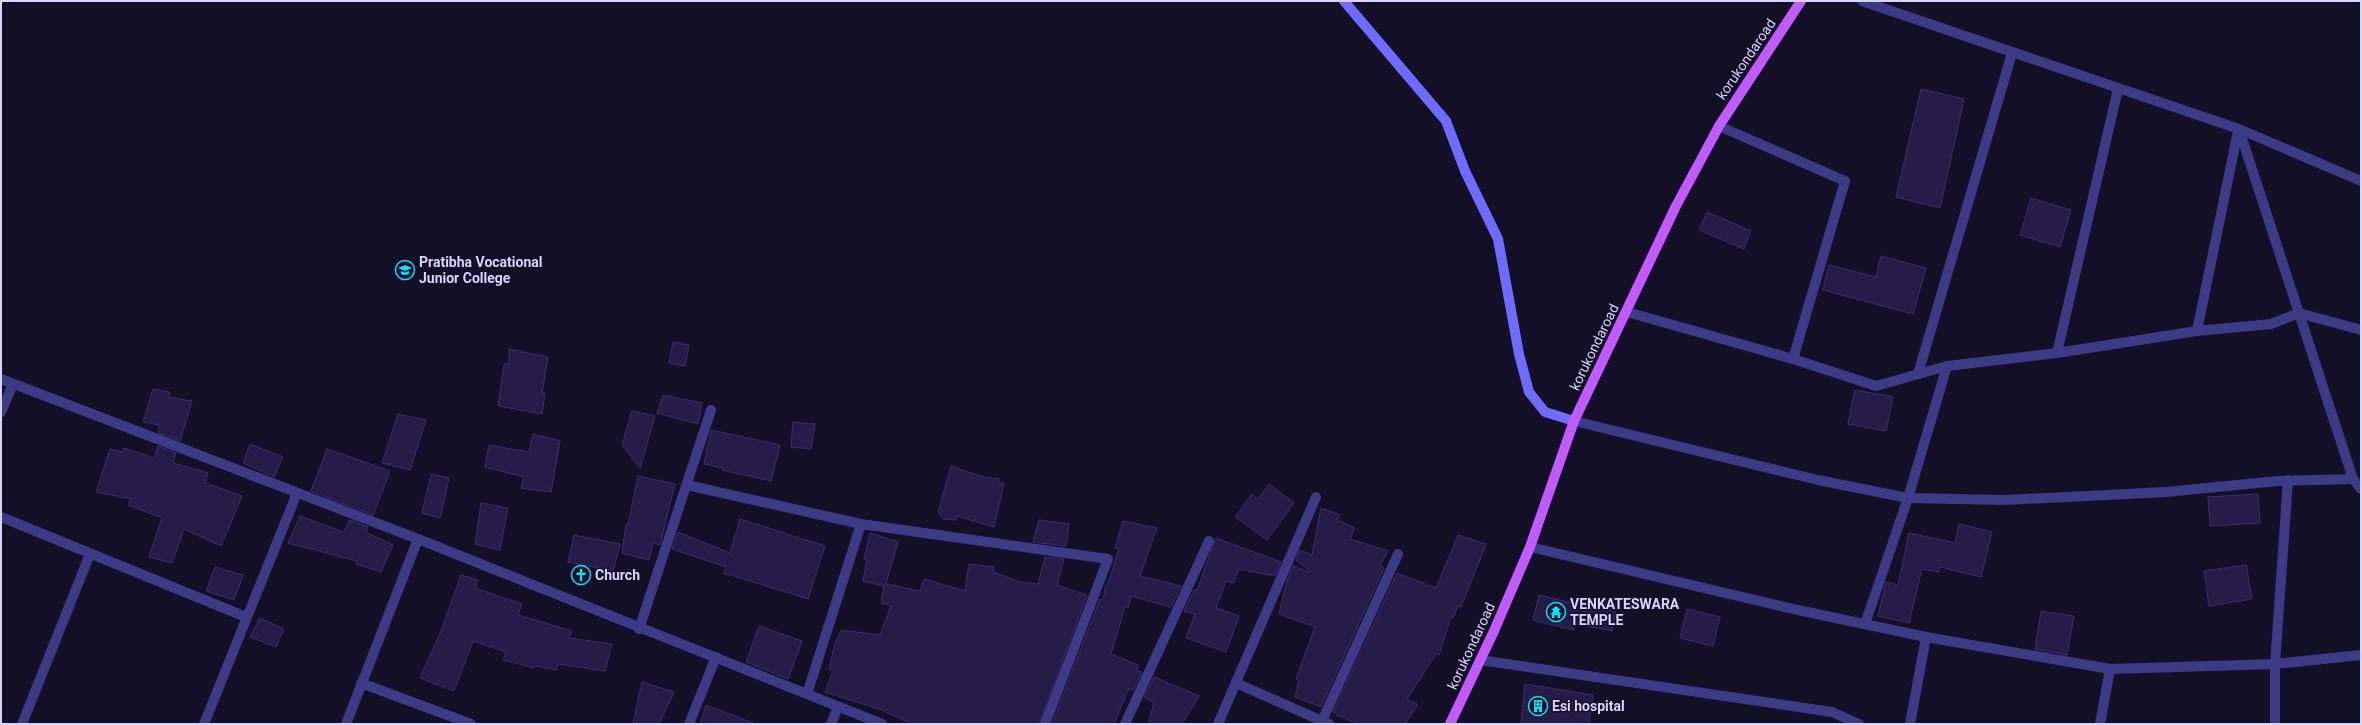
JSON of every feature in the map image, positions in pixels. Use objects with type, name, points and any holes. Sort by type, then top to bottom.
[{"type":"main road","points":[[1344,1],[1446,121],[1465,171],[1498,239],[1519,354],[1529,392],[1545,412],[1574,421]]},
{"type":"main road","name":"korukondaroad","points":[[1450,724],[1530,547],[1574,421],[1676,206],[1719,126],[1801,1]]},
{"type":"street","points":[[1862,1],[2239,129],[2361,181]]},
{"type":"street","points":[[1918,374],[2012,53]]},
{"type":"street","points":[[2058,353],[2118,89]]},
{"type":"street","points":[[1719,126],[1845,181],[1793,359]]},
{"type":"street","points":[[2239,129],[2353,479],[2361,489]]},
{"type":"street","points":[[2197,331],[2239,129]]},
{"type":"street","points":[[1626,312],[1793,359],[1876,386],[1947,366],[2058,353],[2197,331],[2271,324],[2299,313],[2361,330]]},
{"type":"street","points":[[1865,624],[1908,498],[1947,366]]},
{"type":"street","points":[[1,379],[418,540],[639,629],[716,657],[882,724]]},
{"type":"street","points":[[1,412],[13,384]]},
{"type":"street","points":[[639,629],[711,410]]},
{"type":"street","points":[[1574,421],[1818,480],[1908,498],[2005,500],[2166,492],[2288,480],[2353,479]]},
{"type":"street","points":[[2275,724],[2275,664],[2288,480]]},
{"type":"street","points":[[687,485],[861,524],[1108,559],[1045,724]]},
{"type":"street","points":[[204,724],[297,493]]},
{"type":"street","points":[[1218,724],[1316,497]]},
{"type":"street","points":[[1,517],[246,617]]},
{"type":"street","points":[[807,694],[861,524]]},
{"type":"street","points":[[346,724],[418,540]]},
{"type":"street","points":[[1124,724],[1209,541]]},
{"type":"street","points":[[1530,547],[1926,637],[2110,669],[2275,664],[2361,655]]},
{"type":"street","points":[[24,723],[90,554]]},
{"type":"street","points":[[1236,683],[1325,723],[1398,554]]},
{"type":"street","points":[[1910,724],[1926,637]]},
{"type":"street","points":[[689,724],[716,657]]},
{"type":"street","points":[[1480,660],[1832,712],[1859,724]]},
{"type":"street","points":[[2100,724],[2110,669]]},
{"type":"street","points":[[361,683],[471,724]]},
{"type":"street","points":[[831,724],[838,707]]},
{"type":"building","points":[[1921,89],[1964,99],[1940,208],[1896,197]]},
{"type":"building","points":[[2031,198],[2071,210],[2060,247],[2020,235]]},
{"type":"building","points":[[1707,212],[1751,231],[1744,249],[1699,230]]},
{"type":"building","points":[[1881,256],[1926,268],[1913,314],[1823,290],[1829,265],[1876,277]]},
{"type":"building","points":[[673,342],[689,345],[685,366],[669,363]]},
{"type":"building","points":[[509,349],[548,357],[542,393],[545,394],[542,414],[498,406],[504,364],[509,364]]},
{"type":"building","points":[[153,389],[170,392],[168,397],[192,401],[180,441],[159,433],[159,425],[143,422]]},
{"type":"building","points":[[1855,390],[1893,397],[1886,431],[1848,424]]},
{"type":"building","points":[[663,395],[702,403],[698,424],[657,413]]},
{"type":"building","points":[[632,411],[655,416],[640,468],[622,445]]},
{"type":"building","points":[[398,414],[426,420],[410,470],[382,463]]},
{"type":"building","points":[[793,422],[815,424],[811,449],[791,447]]},
{"type":"building","points":[[711,430],[780,445],[771,481],[722,470],[723,468],[704,464]]},
{"type":"building","points":[[533,434],[560,441],[551,492],[521,488],[524,477],[485,467],[489,445],[529,452]]},
{"type":"building","points":[[250,444],[283,457],[274,477],[243,463]]},
{"type":"building","points":[[158,446],[176,453],[173,463],[208,473],[205,483],[242,496],[221,546],[184,529],[172,563],[149,557],[162,518],[128,505],[131,499],[96,492],[110,449],[122,452],[124,448],[154,458]]},
{"type":"building","points":[[327,449],[390,471],[373,515],[311,491]]},
{"type":"building","points":[[951,466],[983,477],[999,479],[999,483],[1004,483],[994,527],[957,516],[956,520],[943,519],[938,512]]},
{"type":"building","points":[[431,474],[449,478],[440,518],[422,513]]},
{"type":"building","points":[[638,476],[675,484],[660,545],[653,543],[649,560],[622,553],[626,524],[628,525]]},
{"type":"building","points":[[1269,484],[1294,503],[1267,540],[1235,517],[1252,494],[1258,499]]},
{"type":"building","points":[[2258,494],[2260,523],[2210,526],[2208,497]]},
{"type":"building","points":[[481,503],[508,508],[500,550],[475,544]]},
{"type":"building","points":[[1321,508],[1340,515],[1337,520],[1355,528],[1350,539],[1388,551],[1380,566],[1384,568],[1321,707],[1295,697],[1299,680],[1296,679],[1315,627],[1279,614],[1287,581],[1293,566],[1309,572],[1310,571],[1296,560],[1300,550],[1312,555]]},
{"type":"building","points":[[300,516],[344,532],[350,520],[368,527],[366,532],[393,545],[381,572],[356,564],[357,561],[288,543]]},
{"type":"building","points":[[740,519],[825,546],[808,599],[724,573],[726,567],[672,549],[678,532],[730,553]]},
{"type":"building","points":[[1039,520],[1069,524],[1066,546],[1033,542]]},
{"type":"building","points":[[1123,521],[1157,528],[1140,576],[1181,586],[1171,607],[1131,596],[1128,608],[1125,607],[1111,654],[1138,665],[1137,671],[1142,672],[1133,691],[1129,688],[1114,724],[1052,724],[1100,599],[1103,600],[1106,584],[1108,584],[1119,548],[1115,548]]},
{"type":"building","points":[[1959,524],[1992,532],[1981,577],[1940,567],[1939,572],[1922,569],[1909,623],[1878,616],[1886,582],[1898,585],[1909,533],[1955,543]]},
{"type":"building","points":[[870,533],[898,542],[886,584],[920,591],[924,579],[965,591],[969,564],[994,567],[993,572],[1020,582],[1038,584],[1045,557],[1064,559],[1057,585],[1087,595],[1039,724],[912,724],[882,710],[825,692],[833,671],[829,670],[834,647],[841,630],[880,635],[891,606],[881,603],[884,586],[863,581],[867,559],[864,559]]},
{"type":"building","points":[[574,535],[620,544],[613,571],[568,562]]},
{"type":"building","points":[[1458,535],[1486,544],[1461,607],[1458,606],[1453,618],[1451,617],[1439,655],[1436,654],[1407,699],[1418,704],[1405,724],[1360,724],[1337,715],[1333,712],[1397,573],[1436,588]]},
{"type":"building","points":[[1216,538],[1281,562],[1275,576],[1239,569],[1233,583],[1226,581],[1216,608],[1239,616],[1226,652],[1186,638],[1195,614],[1184,611],[1194,590],[1197,590]]},
{"type":"building","points":[[2246,565],[2252,599],[2209,606],[2204,571]]},
{"type":"building","points":[[215,567],[243,575],[234,600],[206,591]]},
{"type":"building","points":[[461,575],[478,580],[475,588],[522,604],[518,615],[572,631],[569,638],[612,644],[605,671],[558,664],[556,670],[535,666],[534,668],[503,660],[506,652],[473,641],[454,691],[420,678],[441,631]]},
{"type":"building","points":[[1539,595],[1585,606],[1587,598],[1617,604],[1612,631],[1575,624],[1573,630],[1533,620]]},
{"type":"building","points":[[1687,609],[1720,617],[1713,646],[1680,638]]},
{"type":"building","points":[[2041,611],[2074,616],[2067,655],[2035,649]]},
{"type":"building","points":[[260,618],[284,629],[276,647],[250,637]]},
{"type":"building","points":[[759,626],[802,641],[788,679],[746,662]]},
{"type":"building","points":[[1154,677],[1199,696],[1182,724],[1148,724],[1154,703],[1144,697]]},
{"type":"building","points":[[642,682],[674,692],[659,724],[633,724]]},
{"type":"building","points":[[1525,684],[1593,695],[1589,724],[1521,724]]},
{"type":"building","points":[[706,705],[753,723],[753,724],[700,724]]},
{"type":"place","name":"Pratibha Vocational Junior College","points":[[405,270]]},
{"type":"place","name":"Church","points":[[581,575]]},
{"type":"place","name":"VENKATESWARA TEMPLE","points":[[1556,612]]},
{"type":"place","name":"Esi hospital","points":[[1538,706]]}]
